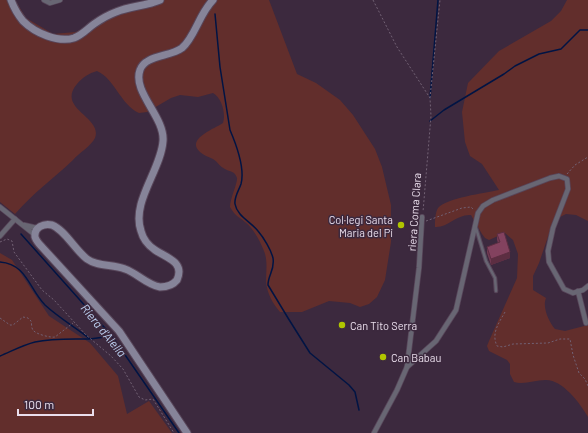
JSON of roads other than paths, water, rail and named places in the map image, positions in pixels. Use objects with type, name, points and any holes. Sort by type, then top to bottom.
[{"type":"main road","points":[[11,0],[16,11],[29,26],[54,38],[64,40],[80,35],[93,25],[116,12],[160,0]]},
{"type":"main road","points":[[187,433],[119,331],[35,238],[36,232],[44,224],[53,226],[62,232],[83,256],[91,262],[124,268],[160,287],[168,286],[177,280],[179,274],[177,266],[170,258],[154,250],[146,241],[138,218],[140,208],[161,152],[163,136],[160,124],[140,84],[139,75],[142,66],[149,61],[176,52],[185,45],[205,9],[213,0]]},
{"type":"street","points":[[44,0],[50,3],[60,0]]},
{"type":"street","points":[[407,367],[436,341],[456,310],[478,213],[483,206],[493,200],[550,178],[559,176],[567,179],[568,189],[553,228],[548,251],[549,262],[564,289],[573,293],[583,290],[588,286]]},
{"type":"street","points":[[0,207],[21,224],[36,232]]},
{"type":"street","name":"riera Coma Clara","points":[[374,433],[397,390],[407,367],[419,268],[422,217]]},
{"type":"street","points":[[0,236],[15,219]]},
{"type":"street","points":[[578,291],[586,323]]},
{"type":"lane","points":[[475,226],[486,261],[494,278],[496,291]]},
{"type":"waterway","points":[[430,98],[438,0]]},
{"type":"waterway","points":[[215,14],[220,67],[230,130],[237,149],[242,171],[241,184],[235,199],[236,208],[238,212],[260,234],[271,251],[273,262],[268,285],[288,318],[310,353],[349,385],[355,392],[359,410]]},
{"type":"waterway","points":[[430,121],[444,110],[515,66],[539,54],[561,49],[580,30],[588,30]]},
{"type":"waterway","name":"Riera d'Alella","points":[[21,234],[112,336],[179,433]]},
{"type":"waterway","points":[[0,262],[16,267],[22,272],[45,305],[90,339],[112,336]]},
{"type":"waterway","points":[[0,356],[35,342],[56,339],[89,339]]},
{"type":"place","name":"Col·legi Santa Maria del Pi","points":[[401,225]]},
{"type":"place","name":"Can Tito Serra","points":[[342,325]]},
{"type":"place","name":"Can Babau","points":[[383,357]]}]
